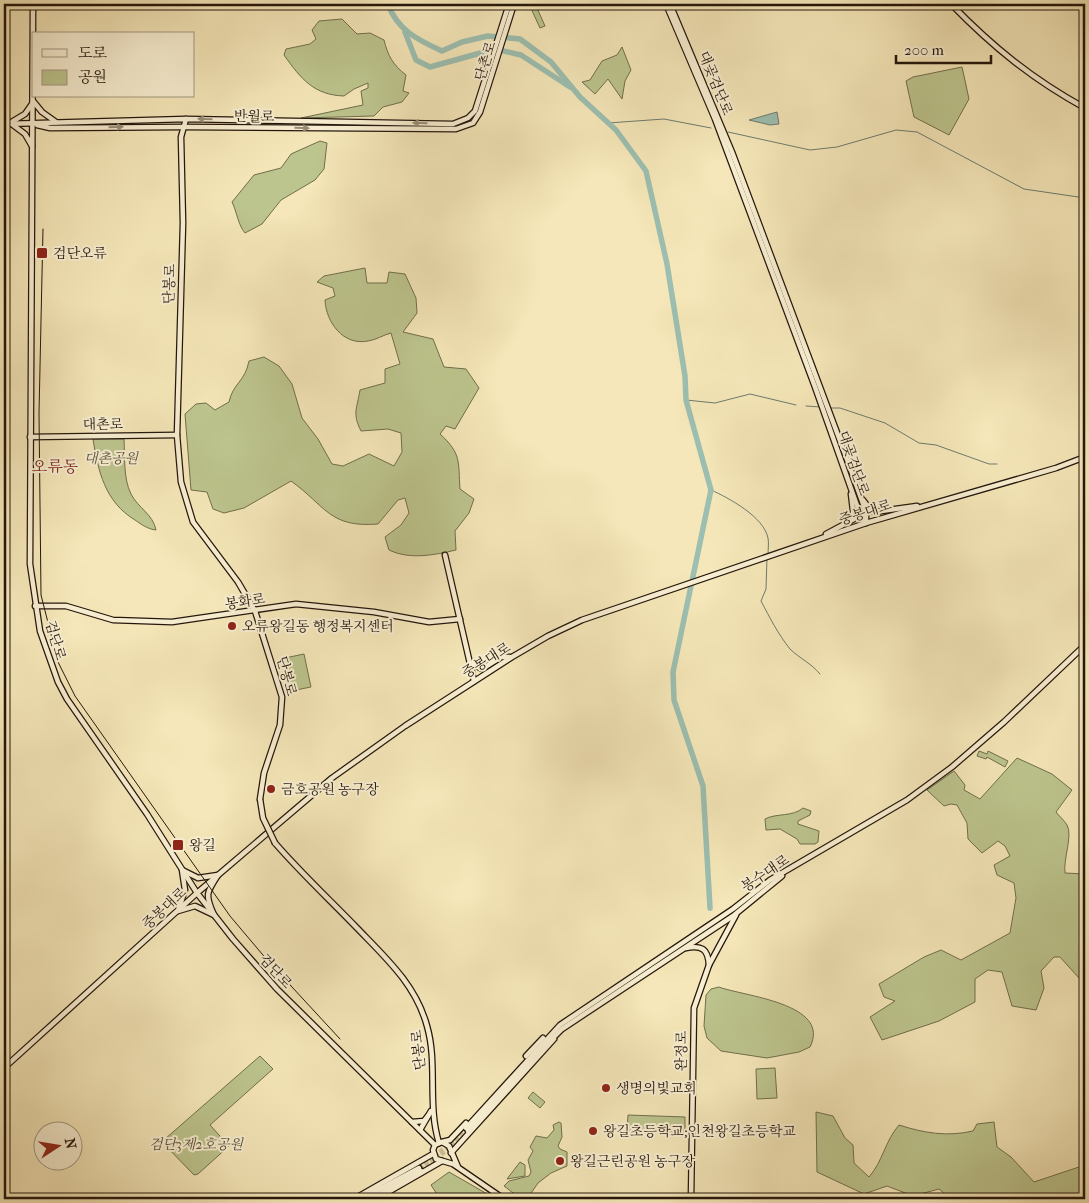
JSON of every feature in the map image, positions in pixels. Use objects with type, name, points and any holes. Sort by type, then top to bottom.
[{"type":"main road","name":"검단로","points":[[33,4],[33,32]]},
{"type":"main road","points":[[505,21],[507,4]]},
{"type":"main road","name":"단촌로","points":[[473,123],[480,112],[505,21],[514,4]]},
{"type":"main road","name":"대곶검단로","points":[[664,4],[715,120],[866,512],[866,523]]},
{"type":"main road","name":"대곶검단로","points":[[670,4],[723,129],[820,394]]},
{"type":"main road","points":[[951,4],[994,47],[1016,65],[1085,108]]},
{"type":"main road","name":"단촌로","points":[[468,118],[475,111],[493,63]]},
{"type":"main road","name":"검단로","points":[[33,98],[30,564],[45,648],[67,699],[147,814],[197,893],[214,915],[277,989],[420,1130],[439,1143]]},
{"type":"main road","points":[[7,123],[25,114],[33,102],[42,112],[57,122]]},
{"type":"main road","name":"반월로","points":[[7,123],[33,124],[186,119],[444,124],[468,118]]},
{"type":"main road","name":"단봉로","points":[[186,119],[181,142],[183,224],[177,435],[181,482],[193,522],[238,582],[255,611],[282,697],[280,725],[264,772],[260,799],[263,818],[275,843],[396,969],[415,994],[424,1015],[430,1040],[431,1112],[439,1143]]},
{"type":"main road","points":[[7,123],[25,134],[32,146]]},
{"type":"main road","name":"반월로","points":[[33,124],[50,128],[183,126],[445,130],[456,129],[473,123]]},
{"type":"main road","name":"대곶검단로","points":[[829,417],[860,514],[866,523]]},
{"type":"main road","name":"대촌로","points":[[30,437],[177,435]]},
{"type":"main road","name":"중봉대로","points":[[4,1068],[197,893],[332,778],[512,657],[555,632],[582,620],[820,538],[1056,468],[1085,457]]},
{"type":"main road","points":[[820,538],[854,518],[850,485]]},
{"type":"main road","points":[[856,487],[869,508],[874,512],[923,506]]},
{"type":"main road","points":[[445,554],[474,682]]},
{"type":"main road","name":"봉화로","points":[[36,606],[66,606],[113,620],[172,622],[296,604],[366,611],[429,622],[460,619]]},
{"type":"main road","name":"봉수대로","points":[[466,1130],[535,1045],[560,1025],[712,923],[770,880],[907,800],[952,767],[1022,705],[1085,644]]},
{"type":"main road","points":[[469,662],[473,666],[482,669],[501,657],[512,657]]},
{"type":"main road","points":[[354,1199],[419,1169],[443,1161],[451,1154],[466,1130],[551,1044],[558,1033],[737,913],[793,867]]},
{"type":"main road","points":[[182,870],[198,878],[218,875]]},
{"type":"main road","points":[[178,911],[186,890],[182,870]]},
{"type":"main road","points":[[214,915],[207,897],[208,890],[218,875]]},
{"type":"main road","points":[[737,913],[752,894]]},
{"type":"main road","points":[[178,911],[195,906],[214,915]]},
{"type":"main road","name":"완정로","points":[[691,1199],[694,1008],[709,965],[737,913]]},
{"type":"main road","points":[[712,923],[715,924],[714,929]]},
{"type":"main road","points":[[682,949],[695,946],[705,949],[708,953],[709,965]]},
{"type":"main road","points":[[412,1122],[424,1121],[431,1112]]},
{"type":"main road","points":[[420,1130],[431,1112]]},
{"type":"main road","points":[[376,1199],[419,1169],[433,1154],[439,1143],[450,1140],[466,1130]]},
{"type":"main road","points":[[439,1143],[449,1146],[458,1167]]},
{"type":"main road","points":[[433,1154],[436,1159],[458,1167],[504,1199]]},
{"type":"main road","points":[[361,1199],[419,1169]]},
{"type":"main road","points":[[370,1199],[419,1169]]},
{"type":"green space","points":[[529,4],[541,4],[537,8],[545,26],[540,28]]},
{"type":"green space","points":[[342,19],[357,34],[370,33],[384,40],[392,60],[406,75],[403,91],[409,93],[402,102],[383,107],[374,116],[301,118],[363,105],[361,91],[368,88],[368,83],[344,96],[324,93],[309,84],[284,55],[286,49],[310,44],[316,39],[312,30],[319,21]]},
{"type":"green space","points":[[622,47],[631,70],[625,81],[622,99],[608,79],[595,94],[582,82],[590,80],[602,61],[617,55]]},
{"type":"green space","points":[[962,67],[969,99],[949,135],[914,117],[906,81],[913,77]]},
{"type":"green space","points":[[320,141],[327,143],[324,169],[315,180],[281,200],[262,224],[245,233],[232,202],[254,175],[281,168],[291,154]]},
{"type":"green space","points":[[365,268],[367,283],[387,283],[389,272],[405,274],[416,298],[417,313],[403,332],[433,339],[444,367],[466,369],[479,388],[455,429],[446,426],[440,434],[452,447],[458,459],[460,489],[474,499],[469,513],[455,531],[456,550],[414,556],[389,550],[385,537],[401,525],[409,513],[405,498],[398,500],[378,524],[362,524],[338,519],[291,481],[244,508],[224,513],[213,509],[207,492],[191,490],[185,414],[196,404],[206,403],[215,410],[229,402],[233,391],[245,374],[249,361],[264,357],[279,366],[292,384],[302,418],[318,439],[332,464],[343,466],[369,454],[394,466],[402,452],[401,433],[388,429],[361,431],[356,415],[360,390],[385,383],[385,369],[400,364],[391,333],[359,342],[344,336],[332,324],[326,308],[325,300],[335,296],[333,288],[317,282],[324,276]]},
{"type":"green space","name":"대촌공원","points":[[93,439],[124,439],[128,488],[134,499],[149,515],[156,530],[150,529],[138,522],[116,504],[105,485],[97,463]]},
{"type":"green space","points":[[304,654],[311,687],[291,691],[285,658]]},
{"type":"green space","points":[[979,751],[987,754],[988,751],[1008,761],[1005,767],[987,757],[986,759],[977,756]]},
{"type":"green space","points":[[1017,758],[1052,774],[1072,790],[1056,812],[1069,829],[1065,873],[1085,874],[1085,978],[1079,978],[1060,957],[1054,957],[1041,971],[1044,988],[1036,1010],[1012,1006],[1002,972],[988,970],[975,979],[975,1002],[939,1021],[882,1040],[870,1017],[895,1001],[884,997],[879,984],[924,957],[941,950],[961,960],[1010,933],[1016,898],[1014,883],[997,875],[994,865],[1010,856],[1005,846],[998,841],[982,853],[968,839],[967,823],[957,805],[944,806],[927,790],[954,771],[965,785],[964,790],[980,799]]},
{"type":"green space","points":[[803,808],[811,811],[810,815],[798,821],[798,824],[819,831],[818,842],[815,844],[800,844],[797,839],[780,829],[766,830],[765,819],[794,813]]},
{"type":"green space","points":[[719,987],[764,998],[797,1011],[808,1020],[813,1032],[810,1047],[799,1052],[767,1058],[721,1051],[707,1038],[704,1026],[706,995],[711,989]]},
{"type":"green space","name":"검단3제2호공원","points":[[260,1056],[273,1069],[210,1125],[229,1146],[198,1174],[194,1175],[166,1146],[165,1139]]},
{"type":"green space","points":[[775,1068],[777,1098],[757,1099],[756,1069]]},
{"type":"green space","points":[[533,1092],[545,1102],[540,1108],[528,1098]]},
{"type":"green space","points":[[816,1112],[833,1116],[845,1138],[853,1145],[854,1163],[869,1177],[899,1125],[927,1132],[954,1134],[973,1131],[977,1124],[994,1122],[997,1147],[1011,1157],[1034,1182],[1085,1165],[1085,1199],[951,1199],[939,1189],[913,1196],[887,1186],[864,1194],[817,1172]]},
{"type":"green space","points":[[628,1115],[685,1117],[685,1132],[627,1131]]},
{"type":"green space","points":[[561,1123],[562,1137],[558,1146],[567,1152],[567,1166],[551,1173],[538,1183],[527,1199],[521,1199],[504,1186],[509,1181],[529,1176],[531,1172],[528,1160],[533,1151],[530,1147],[536,1136],[547,1138],[554,1130],[553,1125]]},
{"type":"green space","points":[[520,1162],[525,1165],[525,1176],[507,1179]]},
{"type":"green space","points":[[449,1172],[496,1199],[440,1199],[431,1185]]},
{"type":"shaded area","points":[[777,112],[779,124],[770,125],[749,120]]},
{"type":"waterway","points":[[388,4],[397,21],[409,33],[442,51],[462,42],[488,36],[520,39],[551,62],[580,97],[616,130],[646,171],[667,264],[685,376],[686,400],[711,490],[673,672],[674,700],[703,786],[710,908]]},
{"type":"waterway","points":[[405,32],[416,60],[430,67],[495,49],[521,55],[570,87]]},
{"type":"waterway","points":[[608,123],[664,119],[711,128]]},
{"type":"waterway","points":[[728,132],[810,150],[837,147],[896,130],[917,132],[1024,189],[1085,198]]},
{"type":"waterway","points":[[686,400],[715,403],[750,394],[796,405]]},
{"type":"waterway","points":[[806,406],[820,407]]},
{"type":"waterway","points":[[829,408],[840,408],[885,423],[919,443],[936,445],[989,464],[997,464]]},
{"type":"waterway","points":[[711,490],[745,509],[760,523],[768,538],[768,554]]},
{"type":"waterway","points":[[767,558],[766,589],[761,601],[790,649],[820,674]]},
{"type":"tunnel","points":[[419,1168],[454,1141],[466,1128]]},
{"type":"tunnel","points":[[421,1171],[466,1134]]},
{"type":"tram line","points":[[43,229],[39,413],[41,595],[58,662],[75,696],[230,916],[268,961],[340,1039]]},
{"type":"place","name":"검단오류","points":[[42,253]]},
{"type":"place","name":"오류왕길동 행정복지센터","points":[[232,626]]},
{"type":"place","name":"금호공원 농구장","points":[[271,789]]},
{"type":"place","name":"왕길","points":[[178,845]]},
{"type":"place","name":"생명의빛교회","points":[[606,1088]]},
{"type":"place","name":"왕길초등학교;인천왕길초등학교","points":[[593,1131]]},
{"type":"place","name":"왕길근린공원 농구장","points":[[560,1161]]},
{"type":"district","name":"오류동","points":[[55,466]]}]
